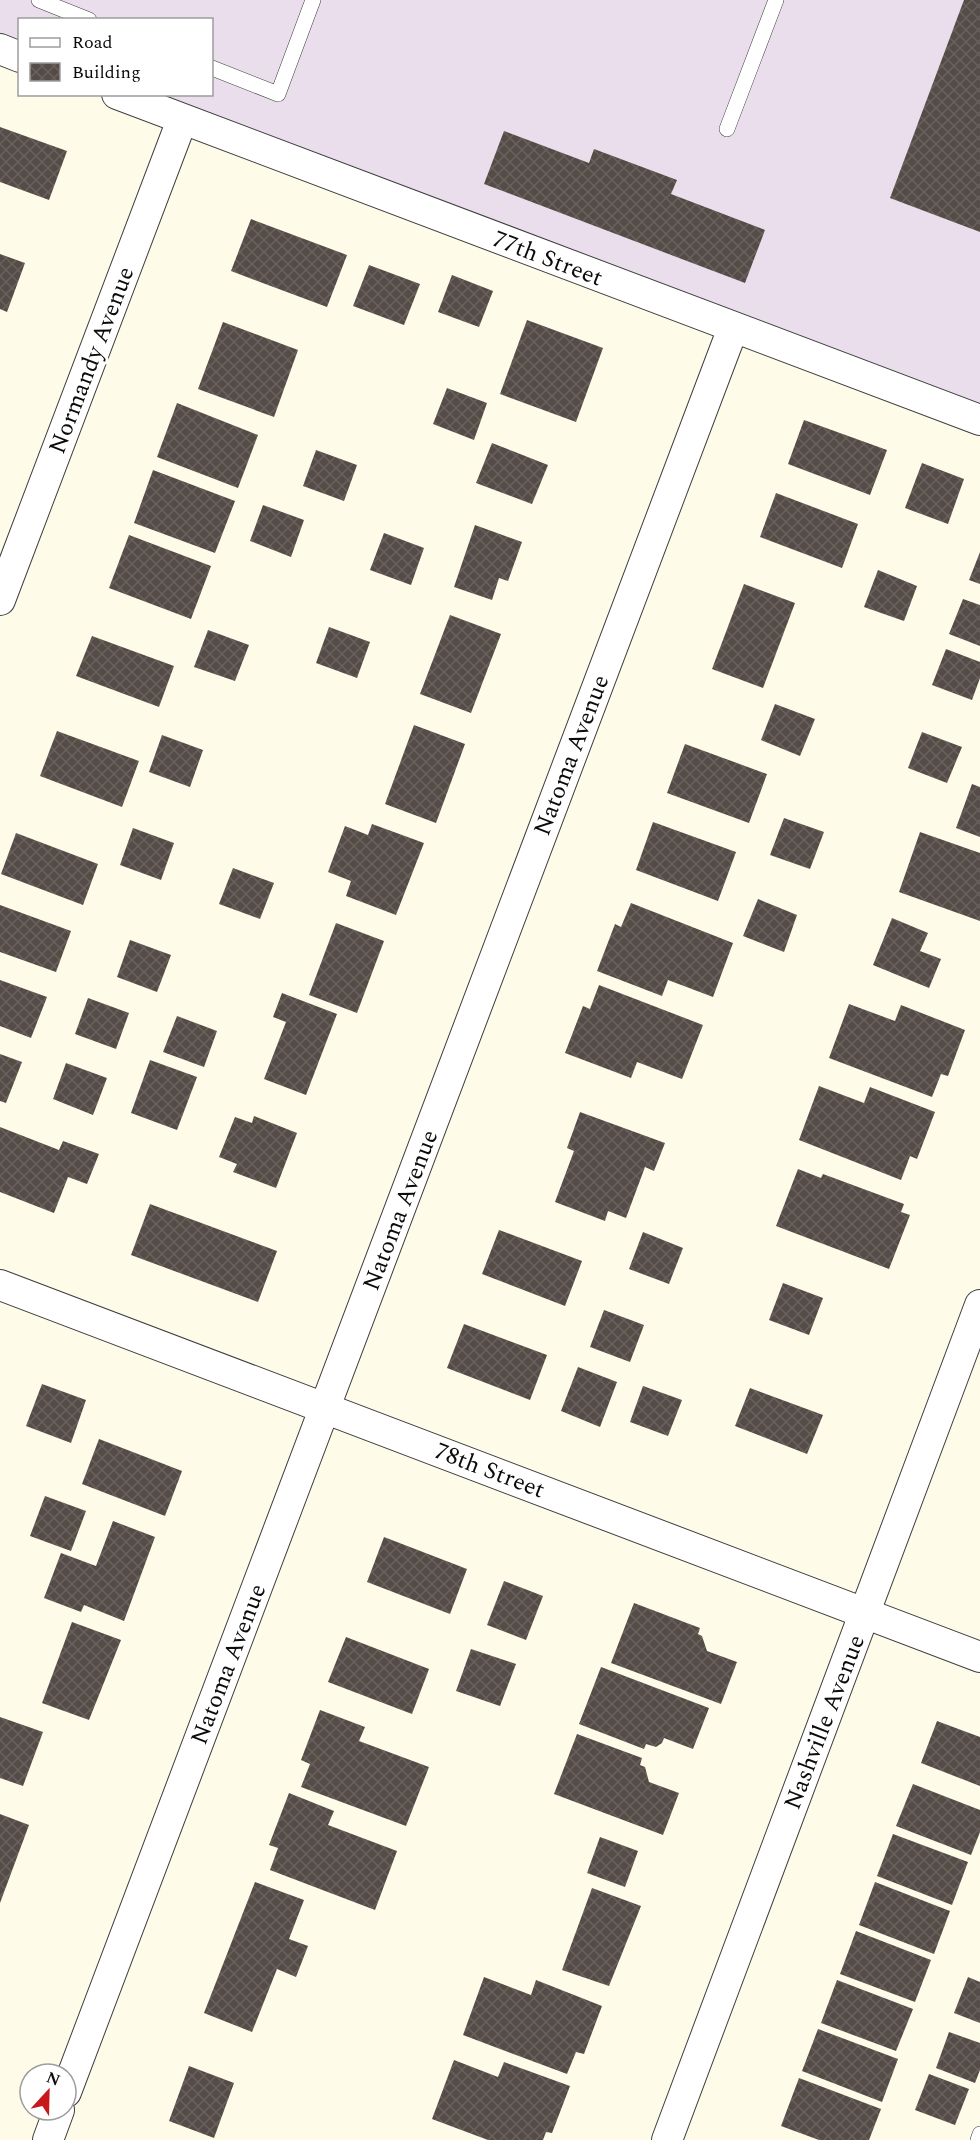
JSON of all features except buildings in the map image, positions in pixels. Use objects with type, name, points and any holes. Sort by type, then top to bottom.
[{"type":"street","points":[[0,49],[18,56]]},
{"type":"street","name":"77th Street","points":[[122,96],[980,420]]},
{"type":"street","name":"Normandy Avenue","points":[[0,600],[182,120]]},
{"type":"street","name":"Natoma Avenue","points":[[77,2062],[733,328]]},
{"type":"street","name":"78th Street","points":[[0,1285],[980,1657]]},
{"type":"street","name":"Nashville Avenue","points":[[668,2140],[980,1305]]},
{"type":"street","points":[[48,2140],[55,2122]]},
{"type":"lane","points":[[39,0],[83,18]]},
{"type":"lane","points":[[213,68],[278,94],[313,0]]},
{"type":"lane","points":[[727,129],[777,0]]},
{"type":"lane","points":[[978,2140],[980,2134]]},
{"type":"shaded area","points":[[0,0],[980,0],[980,409],[147,96],[213,96],[213,18],[18,18],[18,47],[0,40]]}]
